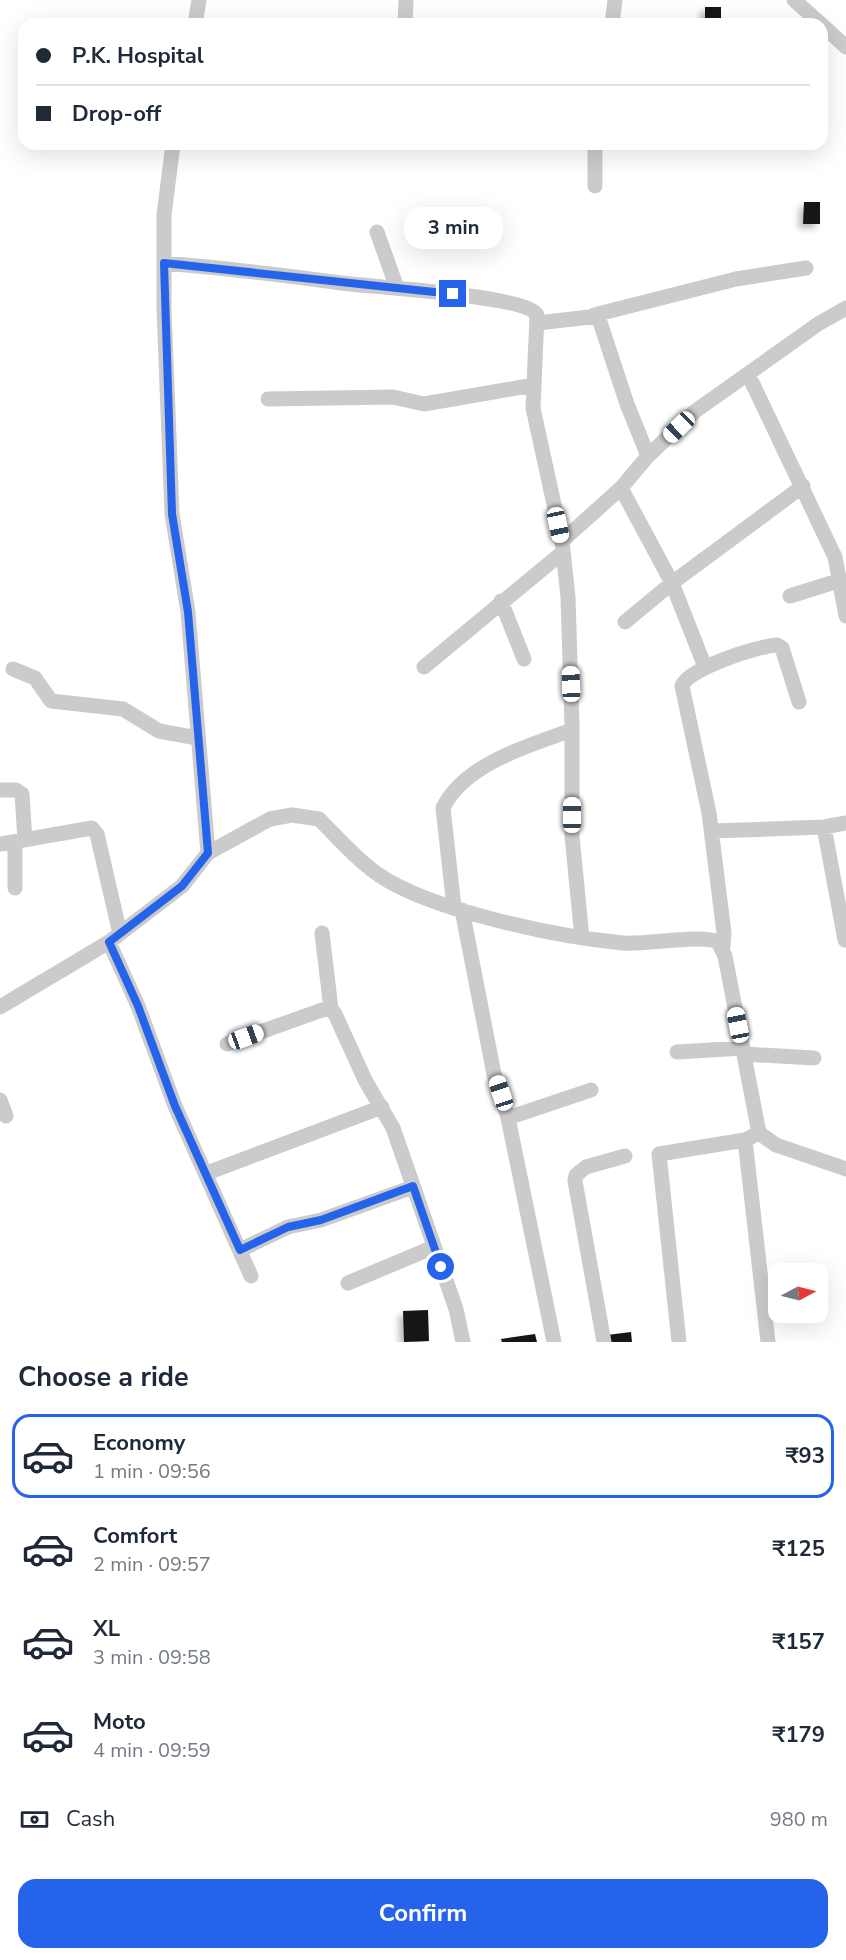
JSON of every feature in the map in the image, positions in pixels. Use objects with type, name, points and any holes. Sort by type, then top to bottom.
[{"type":"street","points":[[196,18],[199,0]]},
{"type":"street","points":[[405,18],[406,0]]},
{"type":"street","points":[[613,18],[615,0]]},
{"type":"street","points":[[794,0],[814,18]]},
{"type":"street","points":[[828,30],[846,46]]},
{"type":"street","points":[[172,150],[164,215],[172,514],[188,612],[208,853]]},
{"type":"street","points":[[595,150],[595,186]]},
{"type":"street","points":[[377,232],[397,288]]},
{"type":"street","points":[[164,263],[472,297],[534,310],[538,324],[534,385],[535,419],[562,547],[568,597],[572,836],[582,938]]},
{"type":"street","points":[[538,324],[594,315],[736,279],[806,268]]},
{"type":"street","points":[[424,667],[562,547],[621,488],[648,456],[694,412],[818,324],[846,308]]},
{"type":"street","points":[[594,315],[601,320],[624,396],[648,456]]},
{"type":"street","points":[[748,374],[835,557],[845,599],[846,616]]},
{"type":"street","points":[[268,399],[393,396],[424,404],[534,385]]},
{"type":"street","points":[[625,622],[672,583],[802,486]]},
{"type":"street","points":[[621,488],[672,583],[705,667]]},
{"type":"street","points":[[790,596],[841,580]]},
{"type":"street","points":[[501,602],[524,659]]},
{"type":"street","points":[[768,1342],[743,1051],[723,946],[724,933],[712,831],[699,755],[682,686],[686,678],[705,667],[777,645],[782,648],[799,702]]},
{"type":"street","points":[[13,669],[35,678],[51,701],[123,709],[159,731],[197,738]]},
{"type":"street","points":[[554,1342],[508,1118],[494,1074],[458,908],[443,808],[447,800],[483,767],[572,730]]},
{"type":"street","points":[[0,790],[16,790],[21,794],[13,842],[15,888]]},
{"type":"street","points":[[0,1007],[114,938],[182,886],[208,853],[270,819],[306,815],[319,819],[380,876],[414,893],[458,908],[582,938],[626,943],[714,940],[723,946]]},
{"type":"street","points":[[712,831],[824,827],[846,823]]},
{"type":"street","points":[[824,827],[845,940]]},
{"type":"street","points":[[13,842],[92,828],[97,834],[114,938],[175,1106],[207,1173],[251,1276]]},
{"type":"street","points":[[322,933],[331,1009],[393,1128],[456,1308],[463,1342]]},
{"type":"street","points":[[226,1044],[331,1009]]},
{"type":"street","points":[[677,1052],[743,1051],[814,1058]]},
{"type":"street","points":[[508,1118],[591,1090]]},
{"type":"street","points":[[0,1100],[6,1116]]},
{"type":"street","points":[[207,1173],[382,1107]]},
{"type":"street","points":[[679,1342],[659,1154],[752,1136],[846,1169]]},
{"type":"street","points":[[604,1342],[575,1181],[576,1175],[586,1167],[625,1156]]},
{"type":"street","points":[[240,1250],[288,1227],[321,1220],[413,1186]]},
{"type":"street","points":[[348,1284],[434,1247]]},
{"type":"building","points":[[705,7],[721,7],[721,18],[705,18]]},
{"type":"building","points":[[804,202],[820,202],[820,224],[803,224]]},
{"type":"building","points":[[428,1310],[429,1341],[404,1342],[403,1311]]},
{"type":"building","points":[[631,1332],[632,1342],[608,1342],[607,1335]]},
{"type":"building","points":[[535,1334],[537,1342],[502,1342],[501,1339]]},
{"type":"route","points":[[441,1267],[413,1186],[321,1220],[288,1227],[240,1250],[175,1106],[138,1006],[109,942],[182,886],[208,853],[203,818],[188,612],[172,514],[164,263],[258,271],[342,283],[453,294]]}]
